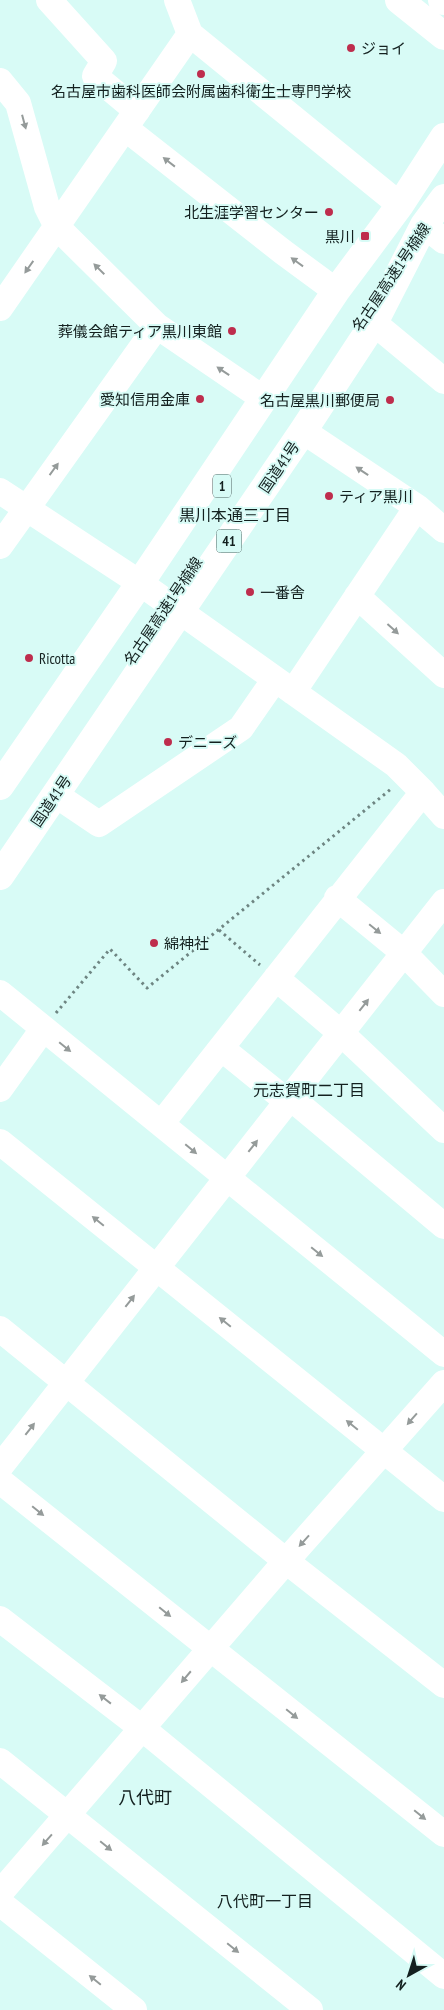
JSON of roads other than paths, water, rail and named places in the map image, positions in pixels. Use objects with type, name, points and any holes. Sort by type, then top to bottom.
[{"type":"main road","points":[[399,0],[444,36]]},
{"type":"main road","points":[[0,786],[140,583],[336,291],[400,205],[444,136]]},
{"type":"main road","name":"名古屋高速1号楠線","points":[[0,808],[444,163]]},
{"type":"main road","name":"名古屋高速1号楠線","points":[[0,850],[444,199]]},
{"type":"main road","name":"国道41号","points":[[0,876],[181,612],[434,233],[444,199]]},
{"type":"street","points":[[49,0],[104,61],[95,76],[131,119],[283,252],[336,291]]},
{"type":"street","points":[[177,0],[190,34],[400,205]]},
{"type":"street","points":[[0,308],[190,34]]},
{"type":"street","points":[[0,81],[18,103],[47,207],[57,227],[157,326],[264,399]]},
{"type":"street","points":[[374,324],[444,381]]},
{"type":"street","points":[[0,546],[157,326]]},
{"type":"street","points":[[303,431],[418,507],[444,530]]},
{"type":"street","points":[[0,491],[140,583],[396,765],[444,816]]},
{"type":"street","points":[[56,795],[99,824],[241,728],[284,685],[357,596],[418,507]]},
{"type":"street","points":[[357,596],[444,675]]},
{"type":"street","points":[[161,1124],[337,898],[415,784]]},
{"type":"street","points":[[337,898],[404,953],[444,994]]},
{"type":"street","points":[[0,1467],[444,902]]},
{"type":"street","points":[[276,978],[342,1034],[444,1130]]},
{"type":"street","points":[[0,993],[444,1354]]},
{"type":"street","points":[[0,1089],[43,1029]]},
{"type":"street","points":[[221,1048],[290,1100],[444,1226]]},
{"type":"street","points":[[0,1142],[444,1499]]},
{"type":"street","points":[[0,1329],[286,1561],[444,1685]]},
{"type":"street","points":[[0,1893],[143,1729],[210,1648],[444,1382]]},
{"type":"street","points":[[0,1481],[444,1834]]},
{"type":"street","points":[[0,1619],[143,1729],[444,1976]]},
{"type":"street","points":[[0,1761],[310,2010]]},
{"type":"street","points":[[0,1904],[134,2010]]},
{"type":"place","name":"ジョイ","points":[[351,48]]},
{"type":"place","name":"名古屋市歯科医師会附属歯科衛生士専門学校","points":[[201,74]]},
{"type":"place","name":"北生涯学習センター","points":[[329,212]]},
{"type":"place","name":"黒川","points":[[365,236]]},
{"type":"place","name":"葬儀会館ティア黒川東館","points":[[232,331]]},
{"type":"place","name":"愛知信用金庫","points":[[200,399]]},
{"type":"place","name":"名古屋黒川郵便局","points":[[390,400]]},
{"type":"place","name":"ティア黒川","points":[[329,496]]},
{"type":"place","name":"一番舎","points":[[250,592]]},
{"type":"place","name":"Ricotta","points":[[29,658]]},
{"type":"place","name":"デニーズ","points":[[168,742]]},
{"type":"place","name":"綿神社","points":[[154,943]]},
{"type":"district","name":"黒川本通三丁目","points":[[235,515]]},
{"type":"district","name":"元志賀町二丁目","points":[[309,1090]]},
{"type":"district","name":"八代町","points":[[145,1797]]},
{"type":"district","name":"八代町一丁目","points":[[265,1901]]}]
